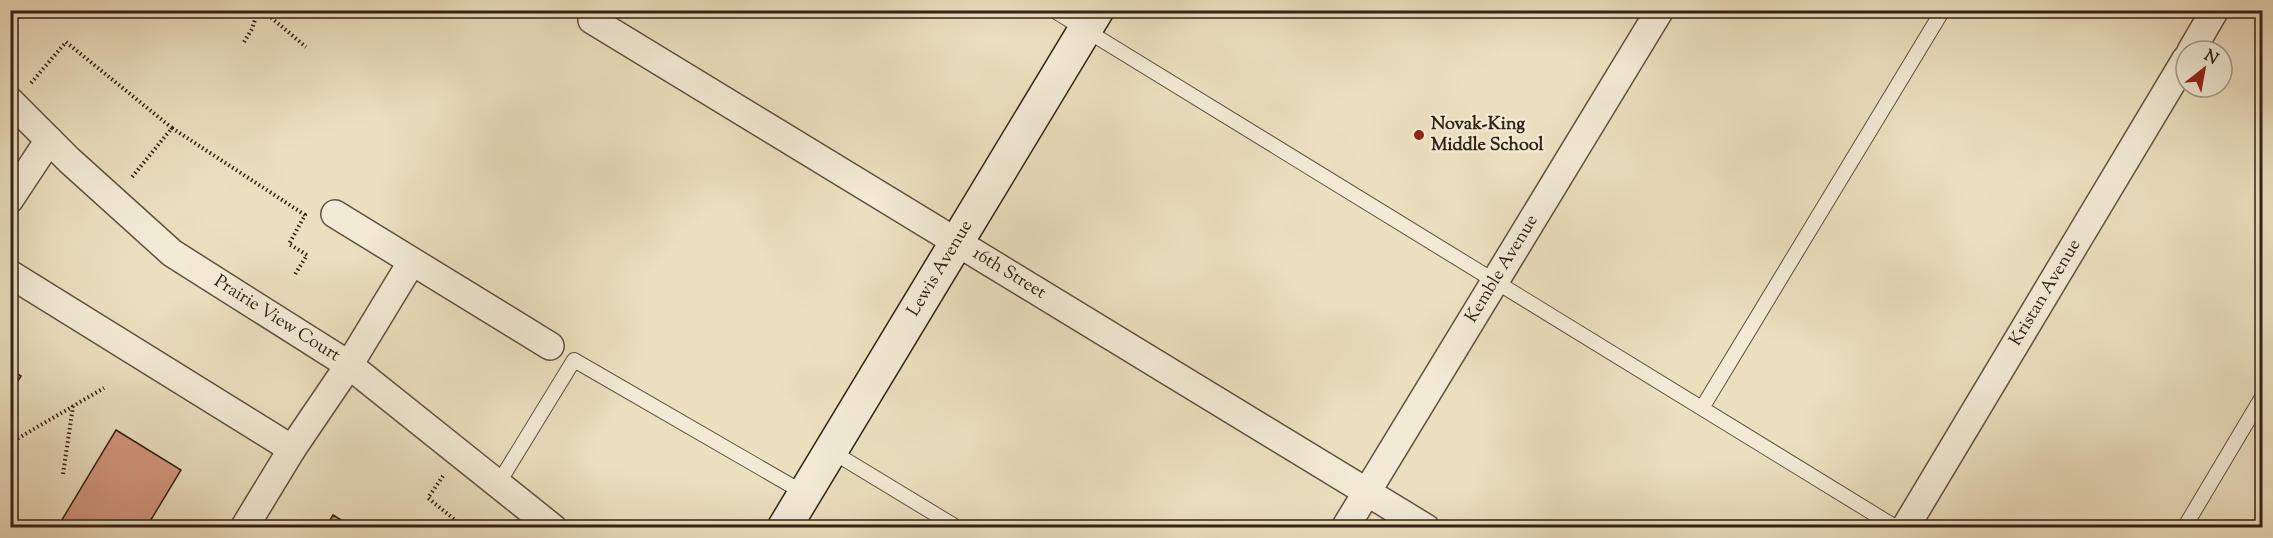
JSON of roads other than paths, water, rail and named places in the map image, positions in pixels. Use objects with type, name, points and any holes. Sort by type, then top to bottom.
[{"type":"main road","name":"Lewis Avenue","points":[[784,528],[1091,20]]},
{"type":"street","name":"Kemble Avenue","points":[[1345,528],[1660,10]]},
{"type":"street","points":[[2197,39],[2215,10]]},
{"type":"street","name":"16th Street","points":[[590,15],[1426,528]]},
{"type":"street","name":"Kristan Avenue","points":[[1905,528],[2174,78]]},
{"type":"street","name":"Prairie View Court","points":[[20,92],[49,140],[172,253],[349,365],[553,528]]},
{"type":"street","points":[[10,199],[49,140]]},
{"type":"street","points":[[335,214],[550,346]]},
{"type":"street","points":[[244,528],[292,449],[349,365],[411,262]]},
{"type":"street","points":[[10,274],[292,449]]},
{"type":"lane","points":[[1053,10],[1091,20],[1495,281],[1897,528]]},
{"type":"lane","points":[[1702,408],[1942,10]]},
{"type":"lane","points":[[498,484],[574,360],[804,493]]},
{"type":"lane","points":[[2184,528],[2262,397]]},
{"type":"lane","points":[[830,450],[958,528]]},
{"type":"place","name":"Novak-King Middle School","points":[[1419,135]]}]
